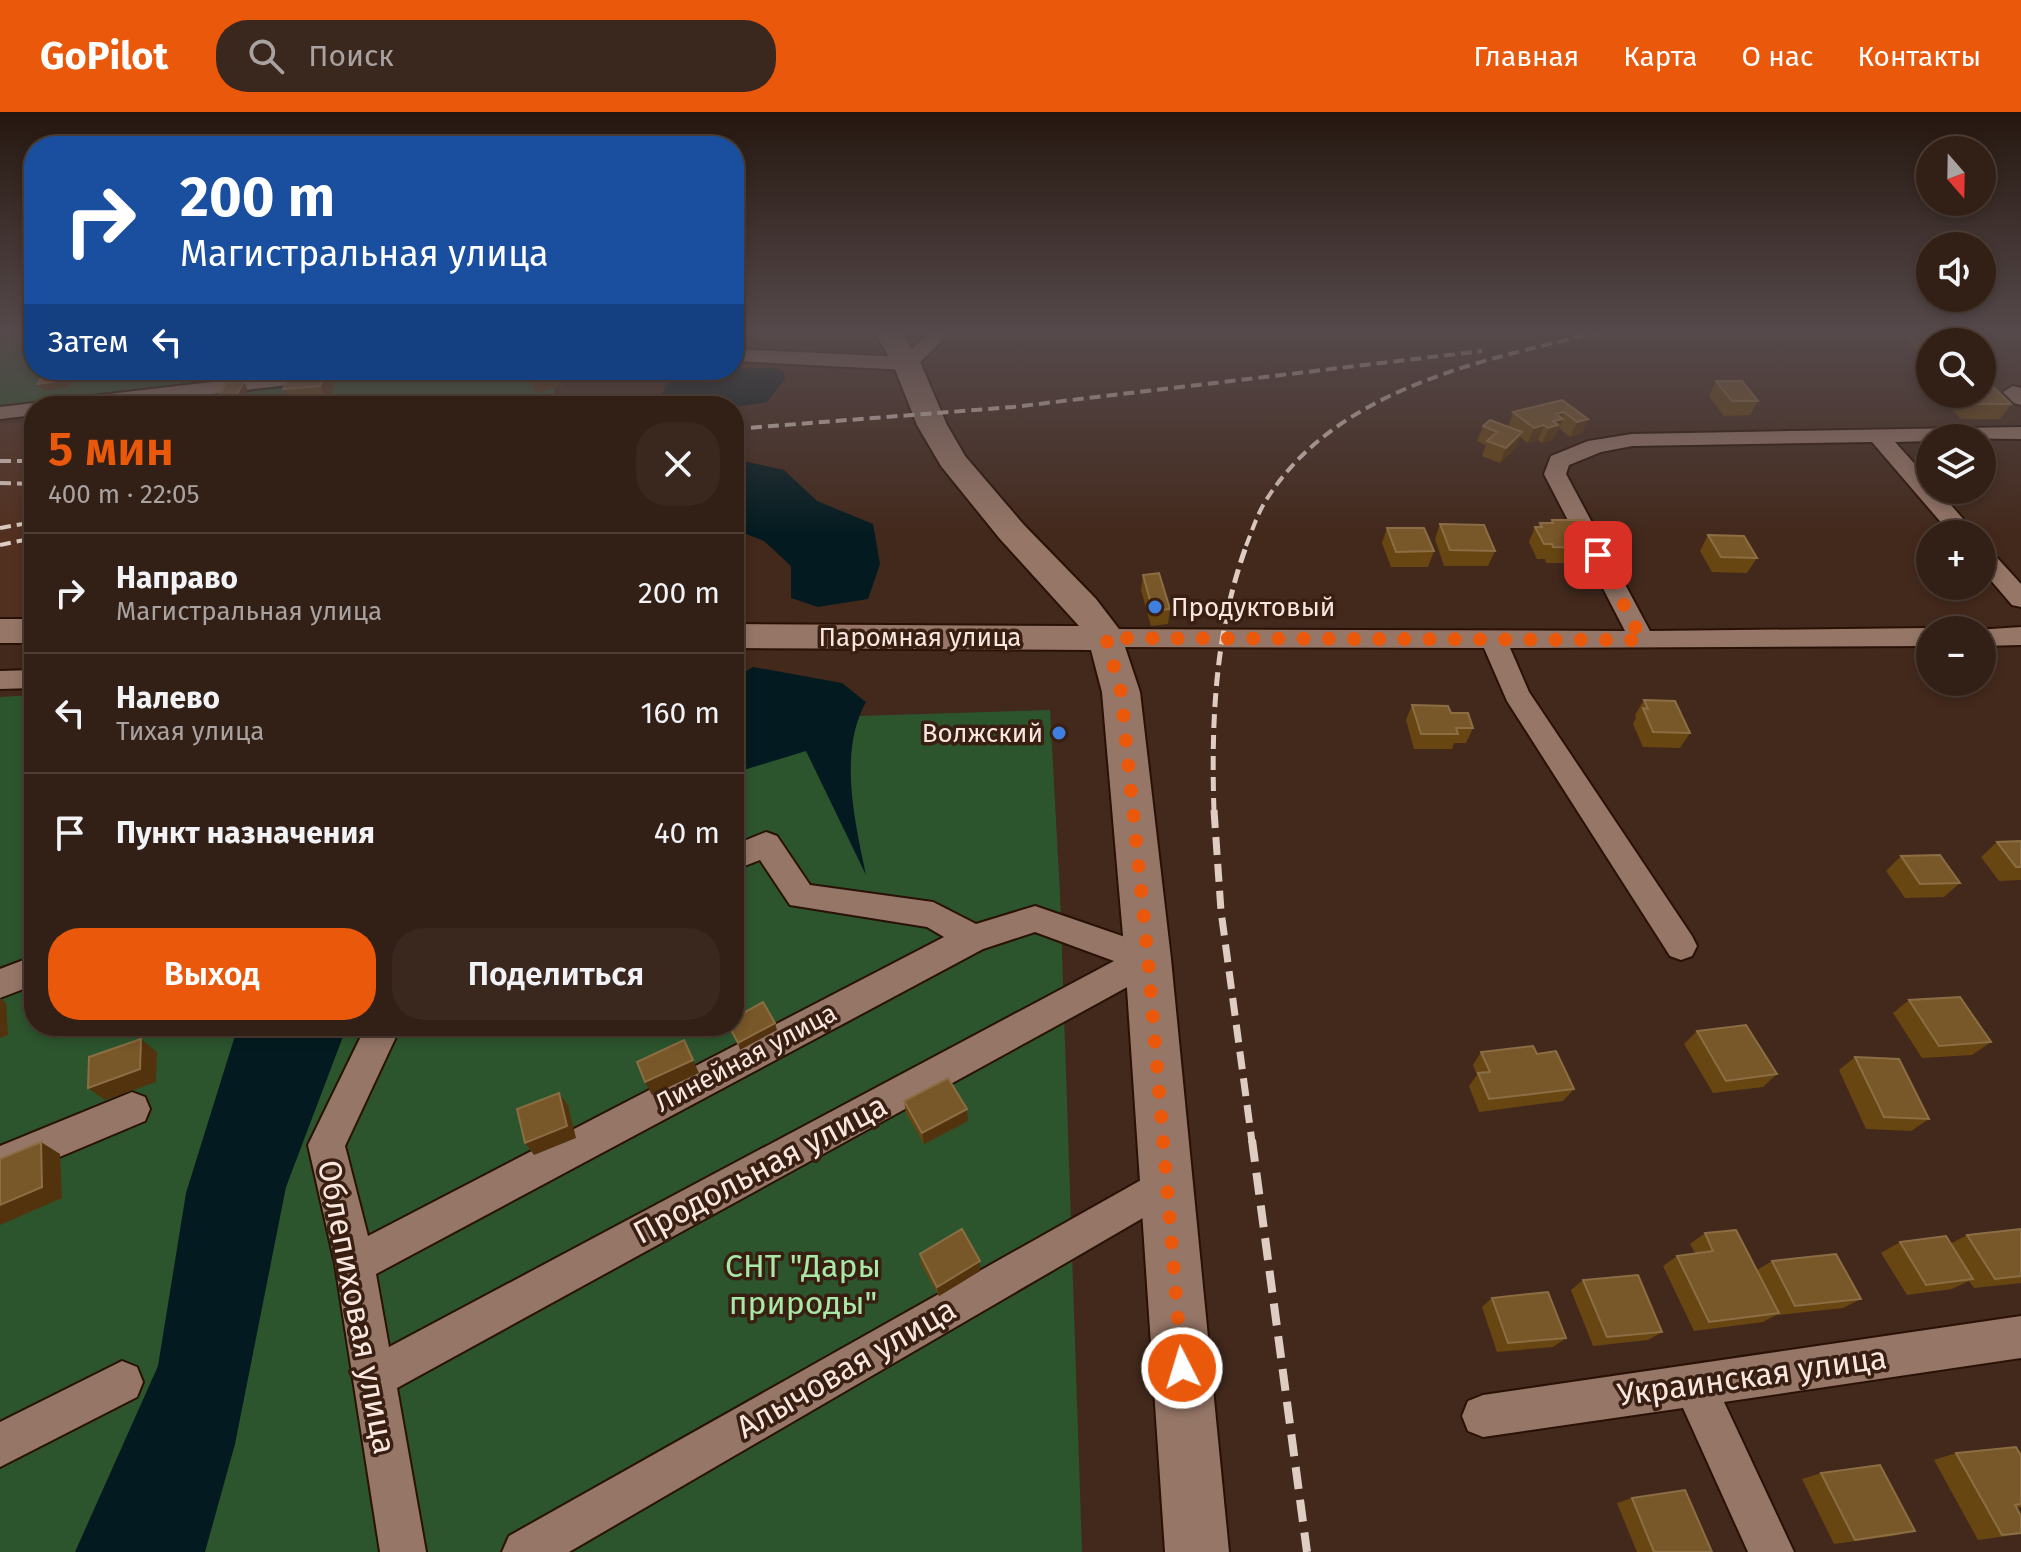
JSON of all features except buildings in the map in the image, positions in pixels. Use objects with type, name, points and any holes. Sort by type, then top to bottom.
[{"type":"street","points":[[922,399],[952,460],[1012,532],[1084,607],[1106,638],[1121,692],[1148,959],[1197,1552]]},
{"type":"street","points":[[0,413],[24,410]]},
{"type":"street","points":[[1642,640],[1555,474],[1559,461],[1596,446],[1632,440],[2021,433]]},
{"type":"street","points":[[1877,435],[1952,520]]},
{"type":"street","points":[[1996,571],[2021,599]]},
{"type":"street","points":[[0,631],[24,631]]},
{"type":"street","name":"Паромная улица","points":[[744,636],[1106,638]]},
{"type":"street","points":[[1996,637],[2021,636]]},
{"type":"street","points":[[1106,638],[1642,640],[1916,637]]},
{"type":"street","points":[[1493,640],[1517,694],[1681,946]]},
{"type":"street","points":[[0,680],[24,679]]},
{"type":"street","points":[[744,854],[766,844],[801,896],[933,915],[973,938]]},
{"type":"street","name":"Линейная улица","points":[[355,1264],[973,938],[1035,919],[1148,959]]},
{"type":"street","name":"Продольная улица","points":[[373,1378],[1148,959]]},
{"type":"street","points":[[0,984],[24,974]]},
{"type":"street","name":"Облепиховая улица","points":[[379,1036],[326,1145],[355,1264],[403,1552]]},
{"type":"street","points":[[0,1164],[132,1109]]},
{"type":"street","name":"Алычовая улица","points":[[525,1552],[1166,1184]]},
{"type":"street","name":"Украинская улица","points":[[1483,1416],[2021,1337]]},
{"type":"street","points":[[0,1445],[122,1382]]},
{"type":"street","points":[[1694,1384],[1771,1552]]},
{"type":"shaded area","points":[[0,423],[24,423],[24,618],[0,618]]},
{"type":"green space","points":[[0,399],[24,399],[24,418],[0,417]]},
{"type":"green space","name":"СНТ \"Дары природы\"","points":[[24,696],[24,1036],[744,1036],[744,720],[1050,710],[1060,894],[1082,1552],[0,1552],[0,697]]},
{"type":"water","points":[[744,399],[769,399],[744,405]]},
{"type":"water","points":[[744,461],[784,470],[817,501],[873,524],[880,564],[868,599],[818,607],[791,598],[791,566],[764,541],[744,533]]},
{"type":"water","points":[[753,667],[842,683],[866,702],[853,743],[851,787],[866,875],[806,751],[744,770],[744,673]]},
{"type":"water","points":[[235,1036],[343,1036],[286,1187],[235,1444],[205,1552],[75,1552],[158,1366],[186,1193]]},
{"type":"railway","points":[[744,428],[1078,399]]},
{"type":"railway","points":[[1246,546],[1265,502],[1294,463],[1330,432],[1384,399]]},
{"type":"railway","points":[[0,461],[24,461]]},
{"type":"railway","points":[[0,483],[24,484]]},
{"type":"railway","points":[[0,528],[24,524]]},
{"type":"railway","points":[[0,545],[24,540]]},
{"type":"railway","points":[[1214,812],[1213,744],[1217,676],[1228,609],[1247,544]]},
{"type":"railway","points":[[1214,810],[1221,911],[1252,1142]]},
{"type":"railway","points":[[1252,1140],[1307,1552]]},
{"type":"place","name":"Продуктовый","points":[[1155,607]]},
{"type":"place","name":"Волжский","points":[[1059,733]]},
{"type":"route","points":[[1182,1368],[1148,959],[1121,692],[1106,638],[1642,640],[1598,555]]}]
